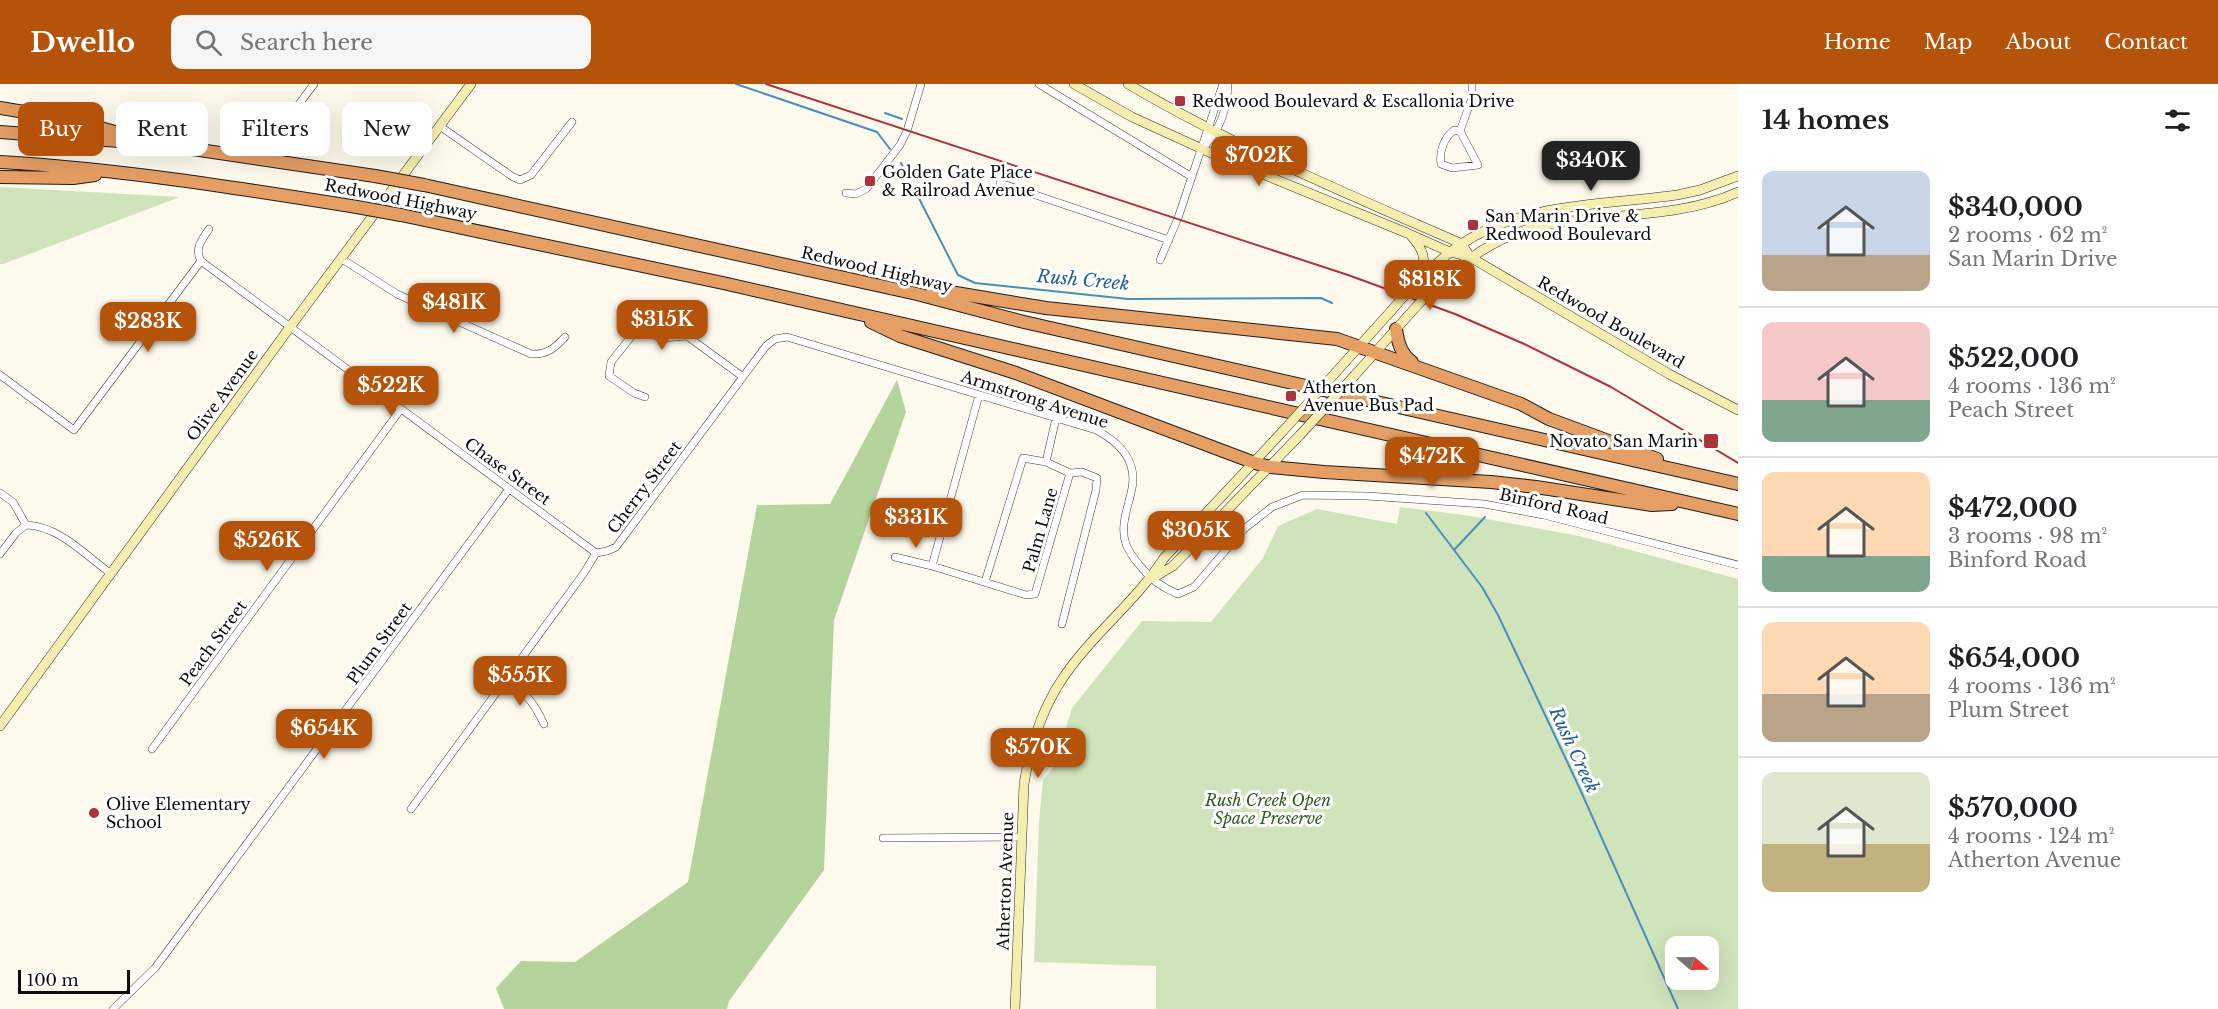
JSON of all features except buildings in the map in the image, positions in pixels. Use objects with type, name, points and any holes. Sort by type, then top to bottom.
[{"type":"highway","points":[[0,108],[72,120],[116,132]]},
{"type":"highway","name":"Redwood Highway","points":[[0,132],[116,141]]},
{"type":"highway","name":"Redwood Highway","points":[[208,151],[424,185],[917,294],[1024,322],[1735,484]]},
{"type":"highway","name":"Redwood Highway","points":[[0,162],[117,172],[244,188],[401,215],[723,283],[1738,514]]},
{"type":"highway","points":[[0,177],[73,178],[117,172]]},
{"type":"highway","points":[[917,294],[950,292],[1046,308],[1337,339],[1521,404],[1549,419],[1704,476]]},
{"type":"highway","points":[[848,312],[900,336],[1016,373],[1270,467],[1536,487],[1652,505],[1686,502]]},
{"type":"highway","points":[[1396,329],[1402,353],[1418,367]]},
{"type":"main road","name":"Olive Avenue","points":[[0,726],[290,327],[471,84]]},
{"type":"main road","name":"Redwood Boulevard","points":[[1074,84],[1132,117],[1202,148],[1450,252],[1470,257],[1669,374],[1738,410]]},
{"type":"main road","points":[[1128,84],[1206,128],[1278,163],[1462,244]]},
{"type":"main road","name":"Atherton Avenue","points":[[1015,1009],[1024,784],[1036,728],[1062,680],[1080,656],[1151,579],[1164,558],[1255,463],[1420,278],[1462,244],[1492,227],[1536,212],[1677,195],[1700,190],[1738,176]]},
{"type":"main road","name":"Atherton Avenue","points":[[1151,579],[1173,566],[1300,435],[1434,287],[1470,257],[1502,240],[1539,227],[1684,208],[1738,192]]},
{"type":"main road","points":[[1407,233],[1425,256],[1420,278]]},
{"type":"main road","name":"Redwood Boulevard","points":[[1462,244],[1470,257]]},
{"type":"street","points":[[300,102],[314,84]]},
{"type":"street","points":[[846,193],[856,195],[866,189],[900,145],[907,131],[921,84]]},
{"type":"street","points":[[1039,84],[1192,177]]},
{"type":"street","points":[[1160,260],[1192,177],[1222,84]]},
{"type":"street","points":[[1202,148],[1216,133],[1221,122],[1228,84]]},
{"type":"street","points":[[1460,131],[1454,130],[1447,135],[1439,155],[1441,164],[1452,168],[1478,165],[1460,131],[1472,98],[1472,84]]},
{"type":"street","points":[[441,127],[520,180],[531,175],[572,122]]},
{"type":"street","points":[[1000,183],[1169,240]]},
{"type":"street","points":[[0,375],[74,430],[201,261],[198,247],[209,229]]},
{"type":"street","points":[[342,260],[397,294],[531,354],[541,355],[554,349],[565,337]]},
{"type":"street","name":"Chase Street","points":[[201,261],[596,553]]},
{"type":"street","points":[[645,397],[634,393],[609,376],[611,362],[634,333],[644,331],[663,338],[687,336],[742,378]]},
{"type":"street","name":"Cherry Street","points":[[596,553],[616,547],[766,346],[775,339],[787,336],[903,371]]},
{"type":"street","name":"Armstrong Avenue","points":[[903,371],[1096,430],[1122,447],[1129,458],[1133,472],[1132,490],[1124,517],[1125,543],[1133,558],[1151,579]]},
{"type":"street","points":[[932,566],[979,395]]},
{"type":"street","name":"Peach Street","points":[[152,749],[401,409]]},
{"type":"street","points":[[1046,462],[1056,418]]},
{"type":"street","name":"Palm Lane","points":[[1023,458],[1046,462],[1070,473],[1035,594],[1026,595],[985,582],[1023,458]]},
{"type":"street","points":[[1062,624],[1096,490],[1096,478],[1082,472],[1070,473]]},
{"type":"street","name":"Plum Street","points":[[113,1009],[155,968],[509,489]]},
{"type":"street","points":[[0,493],[13,502],[26,525]]},
{"type":"street","name":"Binford Road","points":[[1151,579],[1178,594],[1194,587],[1244,529],[1272,507],[1303,495],[1367,496],[1484,504],[1544,515],[1738,565]]},
{"type":"street","points":[[0,554],[16,533],[26,525],[45,527],[60,535],[110,573]]},
{"type":"street","points":[[411,809],[506,682],[596,553]]},
{"type":"street","points":[[895,557],[985,582]]},
{"type":"street","points":[[506,682],[525,693],[535,704],[544,724]]},
{"type":"street","points":[[883,838],[1021,837]]},
{"type":"green space","points":[[0,187],[180,197],[0,264]]},
{"type":"green space","points":[[897,380],[906,412],[834,620],[824,870],[729,1001],[727,1009],[504,1009],[496,988],[521,961],[575,962],[688,882],[757,505],[830,504]]},
{"type":"green space","name":"Rush Creek Open Space Preserve","points":[[1400,507],[1471,516],[1579,536],[1738,579],[1738,1009],[1156,1009],[1156,966],[1034,962],[1039,822],[1043,780],[1055,765],[1072,708],[1142,621],[1211,622],[1263,558],[1278,526],[1317,509],[1397,524]]},
{"type":"waterway","name":"Rush Creek","points":[[736,84],[877,132],[890,149]]},
{"type":"waterway","points":[[885,113],[902,119]]},
{"type":"waterway","name":"Rush Creek","points":[[901,163],[958,275],[975,283],[1128,299],[1321,298],[1332,303]]},
{"type":"waterway","name":"Rush Creek","points":[[1426,513],[1482,587],[1498,615],[1579,787],[1678,1009]]},
{"type":"waterway","points":[[1454,550],[1485,517]]},
{"type":"railway","points":[[766,84],[1348,275],[1455,314],[1522,343],[1611,387],[1738,463]]},
{"type":"place","name":"Redwood Boulevard & Escallonia Drive","points":[[1180,101]]},
{"type":"place","name":"Golden Gate Place & Railroad Avenue","points":[[870,181]]},
{"type":"place","name":"San Marin Drive & Redwood Boulevard","points":[[1473,225]]},
{"type":"place","name":"Atherton Avenue Bus Pad","points":[[1291,396]]},
{"type":"place","name":"Novato San Marin","points":[[1711,441]]},
{"type":"place","name":"Olive Elementary School","points":[[94,813]]}]
